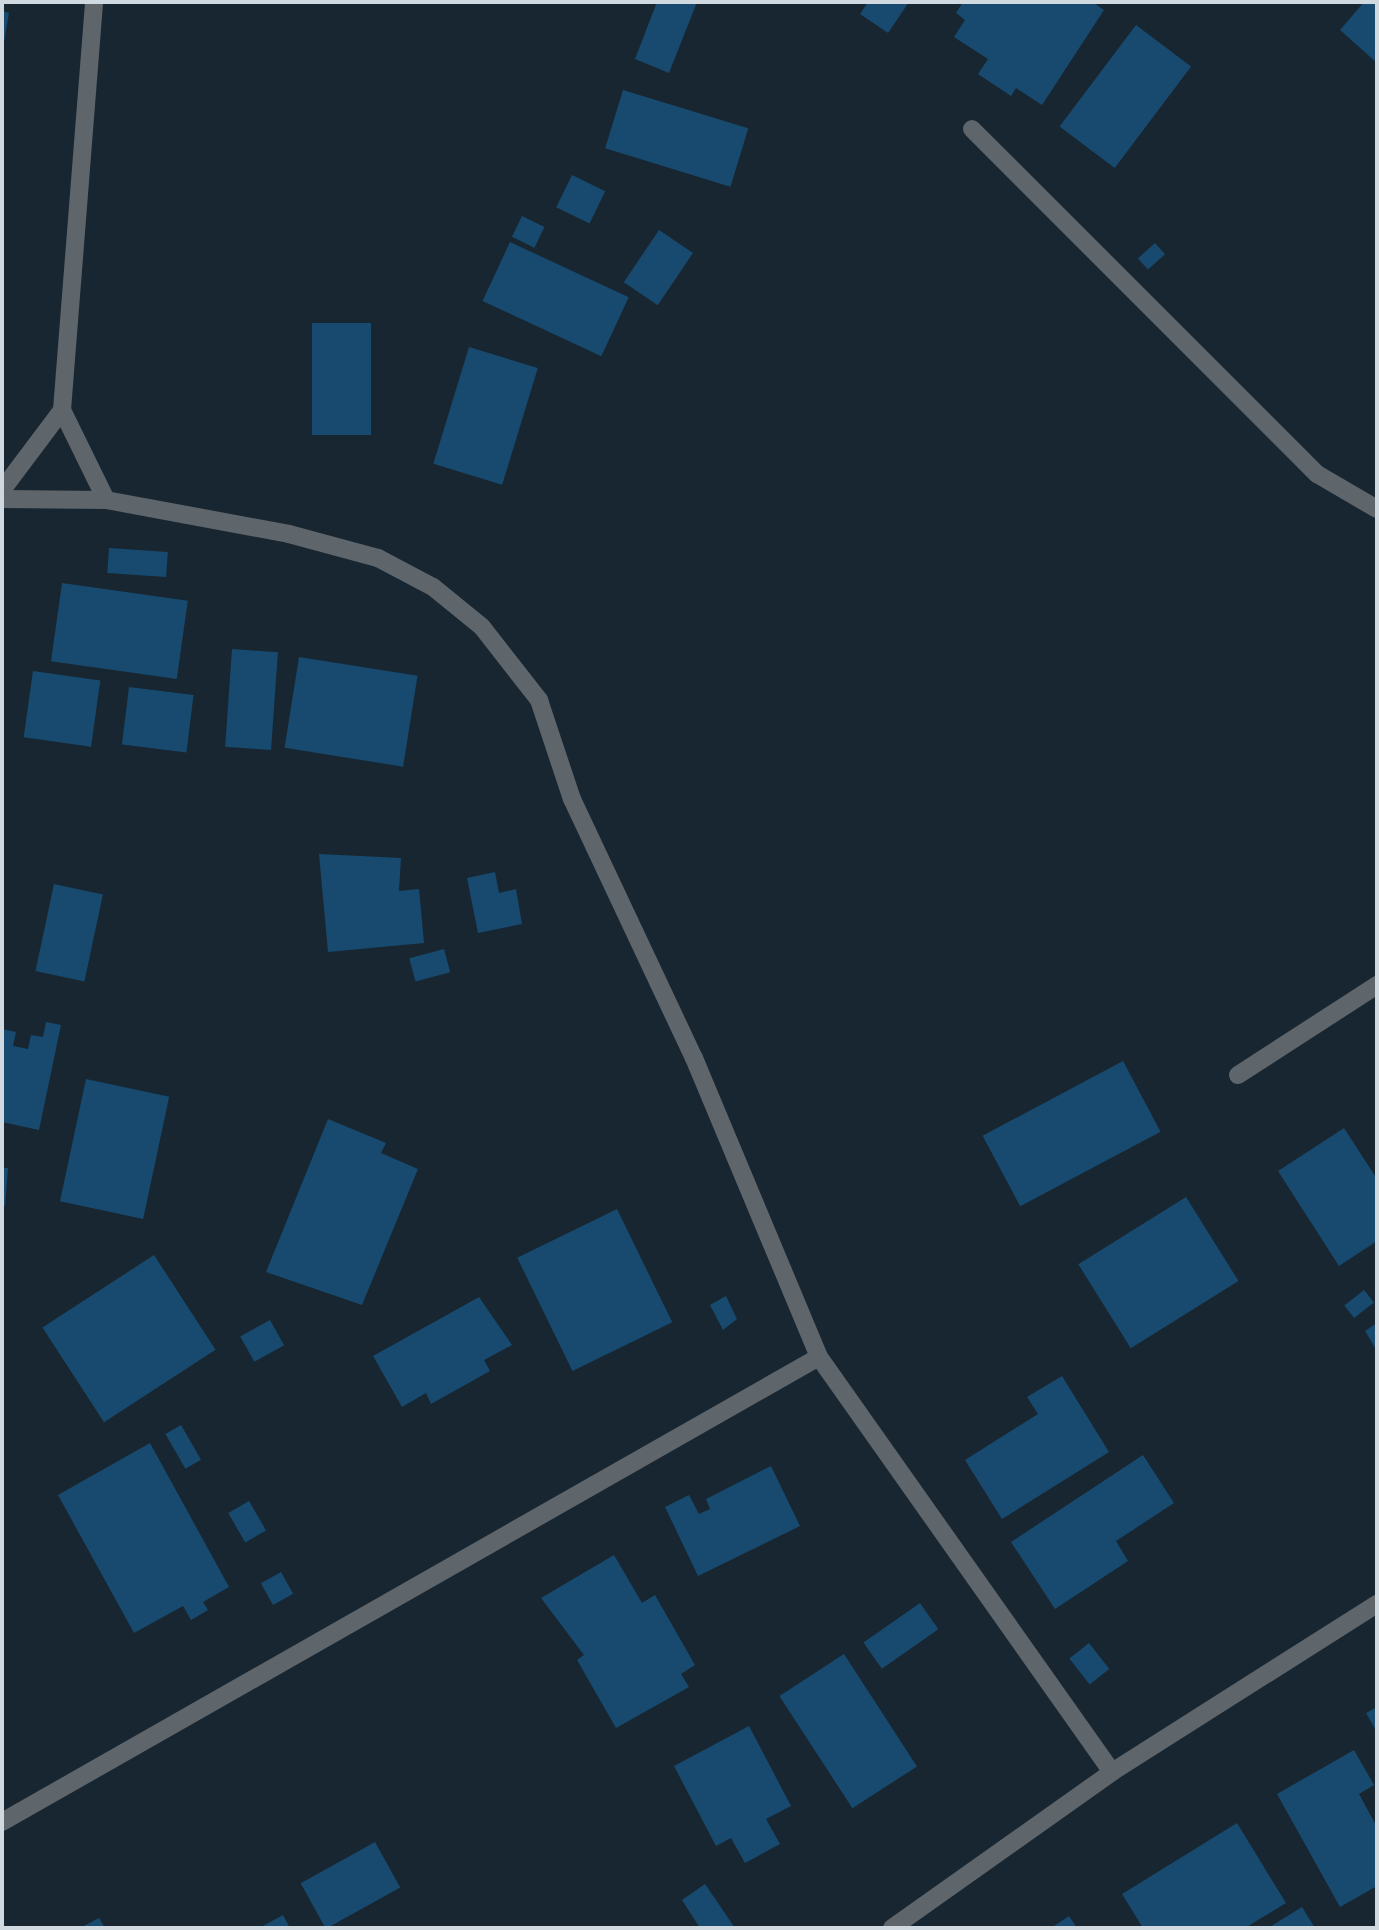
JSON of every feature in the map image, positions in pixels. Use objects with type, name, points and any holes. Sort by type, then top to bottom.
[{"type":"street","points":[[94,2],[62,410],[106,500]]},
{"type":"street","points":[[972,129],[1317,474],[1377,509]]},
{"type":"street","points":[[2,490],[62,410]]},
{"type":"street","points":[[2,499],[106,500],[289,534],[378,558],[433,587],[482,627],[539,700],[572,799],[694,1058],[819,1357],[1112,1772]]},
{"type":"street","points":[[1238,1075],[1377,985]]},
{"type":"street","points":[[2,1822],[819,1357]]},
{"type":"street","points":[[892,1928],[1112,1772],[1377,1604]]},
{"type":"building","points":[[657,2],[697,2],[669,73],[635,59]]},
{"type":"building","points":[[868,2],[909,2],[888,33],[860,14]]},
{"type":"building","points":[[963,2],[1092,2],[1104,10],[1042,105],[1016,88],[1011,96],[978,74],[988,59],[954,37],[965,20],[956,13]]},
{"type":"building","points":[[1364,2],[1377,2],[1377,63],[1340,30]]},
{"type":"building","points":[[2,11],[9,13],[4,42],[2,42]]},
{"type":"building","points":[[1136,25],[1191,67],[1115,168],[1060,126]]},
{"type":"building","points":[[623,90],[748,128],[730,187],[605,148]]},
{"type":"building","points":[[572,175],[605,191],[589,224],[556,207]]},
{"type":"building","points":[[522,216],[544,227],[534,248],[512,237]]},
{"type":"building","points":[[659,230],[693,253],[658,305],[624,282]]},
{"type":"building","points":[[510,242],[629,297],[601,356],[483,301]]},
{"type":"building","points":[[1155,243],[1165,254],[1148,270],[1138,258]]},
{"type":"building","points":[[312,323],[371,323],[371,435],[312,435]]},
{"type":"building","points":[[469,347],[538,368],[502,485],[433,464]]},
{"type":"building","points":[[109,548],[168,552],[166,577],[107,573]]},
{"type":"building","points":[[62,583],[188,601],[177,679],[51,661]]},
{"type":"building","points":[[232,649],[278,652],[271,750],[225,747]]},
{"type":"building","points":[[299,657],[418,676],[403,767],[285,748]]},
{"type":"building","points":[[33,671],[100,680],[91,747],[24,737]]},
{"type":"building","points":[[129,687],[194,695],[186,752],[122,745]]},
{"type":"building","points":[[319,854],[401,858],[399,891],[419,889],[424,943],[328,952]]},
{"type":"building","points":[[495,872],[499,893],[516,889],[522,924],[478,933],[467,878]]},
{"type":"building","points":[[54,884],[103,894],[84,981],[35,971]]},
{"type":"building","points":[[444,949],[450,972],[415,981],[409,958]]},
{"type":"building","points":[[46,1022],[61,1025],[39,1130],[2,1122],[2,1029],[16,1032],[13,1046],[28,1049],[31,1035],[43,1037]]},
{"type":"building","points":[[1123,1061],[1161,1132],[1020,1206],[983,1136]]},
{"type":"building","points":[[86,1079],[169,1097],[143,1219],[60,1201]]},
{"type":"building","points":[[328,1119],[386,1143],[381,1153],[418,1169],[362,1305],[266,1272]]},
{"type":"building","points":[[1344,1128],[1377,1179],[1377,1241],[1339,1266],[1278,1171]]},
{"type":"building","points":[[2,1168],[8,1168],[5,1206],[2,1206]]},
{"type":"building","points":[[1186,1197],[1238,1281],[1131,1348],[1078,1264]]},
{"type":"building","points":[[617,1209],[672,1322],[572,1371],[517,1258]]},
{"type":"building","points":[[154,1255],[216,1350],[104,1422],[42,1327]]},
{"type":"building","points":[[1364,1290],[1374,1303],[1354,1318],[1344,1305]]},
{"type":"building","points":[[726,1296],[737,1319],[723,1330],[710,1305]]},
{"type":"building","points":[[479,1297],[512,1345],[484,1360],[490,1371],[431,1404],[426,1393],[402,1407],[373,1356]]},
{"type":"building","points":[[270,1320],[284,1345],[254,1362],[240,1336]]},
{"type":"building","points":[[1377,1323],[1377,1351],[1365,1331]]},
{"type":"building","points":[[1062,1376],[1109,1452],[1002,1519],[965,1460],[1038,1414],[1027,1397]]},
{"type":"building","points":[[181,1425],[201,1460],[185,1469],[165,1434]]},
{"type":"building","points":[[150,1443],[229,1587],[203,1602],[208,1610],[191,1620],[183,1606],[134,1633],[58,1495]]},
{"type":"building","points":[[1143,1455],[1174,1503],[1116,1541],[1128,1561],[1055,1609],[1011,1542]]},
{"type":"building","points":[[771,1466],[800,1526],[698,1576],[665,1507],[689,1495],[699,1514],[710,1509],[706,1499]]},
{"type":"building","points":[[249,1501],[266,1530],[245,1542],[228,1513]]},
{"type":"building","points":[[614,1555],[642,1603],[655,1595],[695,1665],[681,1674],[689,1687],[616,1728],[577,1660],[584,1655],[541,1598]]},
{"type":"building","points":[[281,1572],[293,1594],[273,1605],[261,1583]]},
{"type":"building","points":[[920,1603],[938,1629],[882,1669],[863,1643]]},
{"type":"building","points":[[1089,1643],[1109,1669],[1090,1684],[1069,1658]]},
{"type":"building","points":[[844,1654],[917,1766],[852,1808],[779,1696]]},
{"type":"building","points":[[1377,1707],[1377,1732],[1366,1713]]},
{"type":"building","points":[[749,1726],[791,1806],[766,1819],[780,1844],[745,1863],[731,1838],[716,1846],[674,1766]]},
{"type":"building","points":[[1354,1750],[1374,1785],[1359,1794],[1377,1827],[1377,1886],[1340,1907],[1277,1794]]},
{"type":"building","points":[[1237,1823],[1286,1903],[1245,1928],[1143,1928],[1122,1894]]},
{"type":"building","points":[[375,1842],[400,1887],[325,1928],[301,1883]]},
{"type":"building","points":[[705,1884],[735,1928],[700,1928],[682,1900]]},
{"type":"building","points":[[1302,1907],[1315,1928],[1268,1928]]},
{"type":"building","points":[[283,1915],[290,1928],[259,1928]]},
{"type":"building","points":[[1069,1916],[1077,1928],[1051,1928]]},
{"type":"building","points":[[99,1918],[105,1928],[80,1928]]}]
